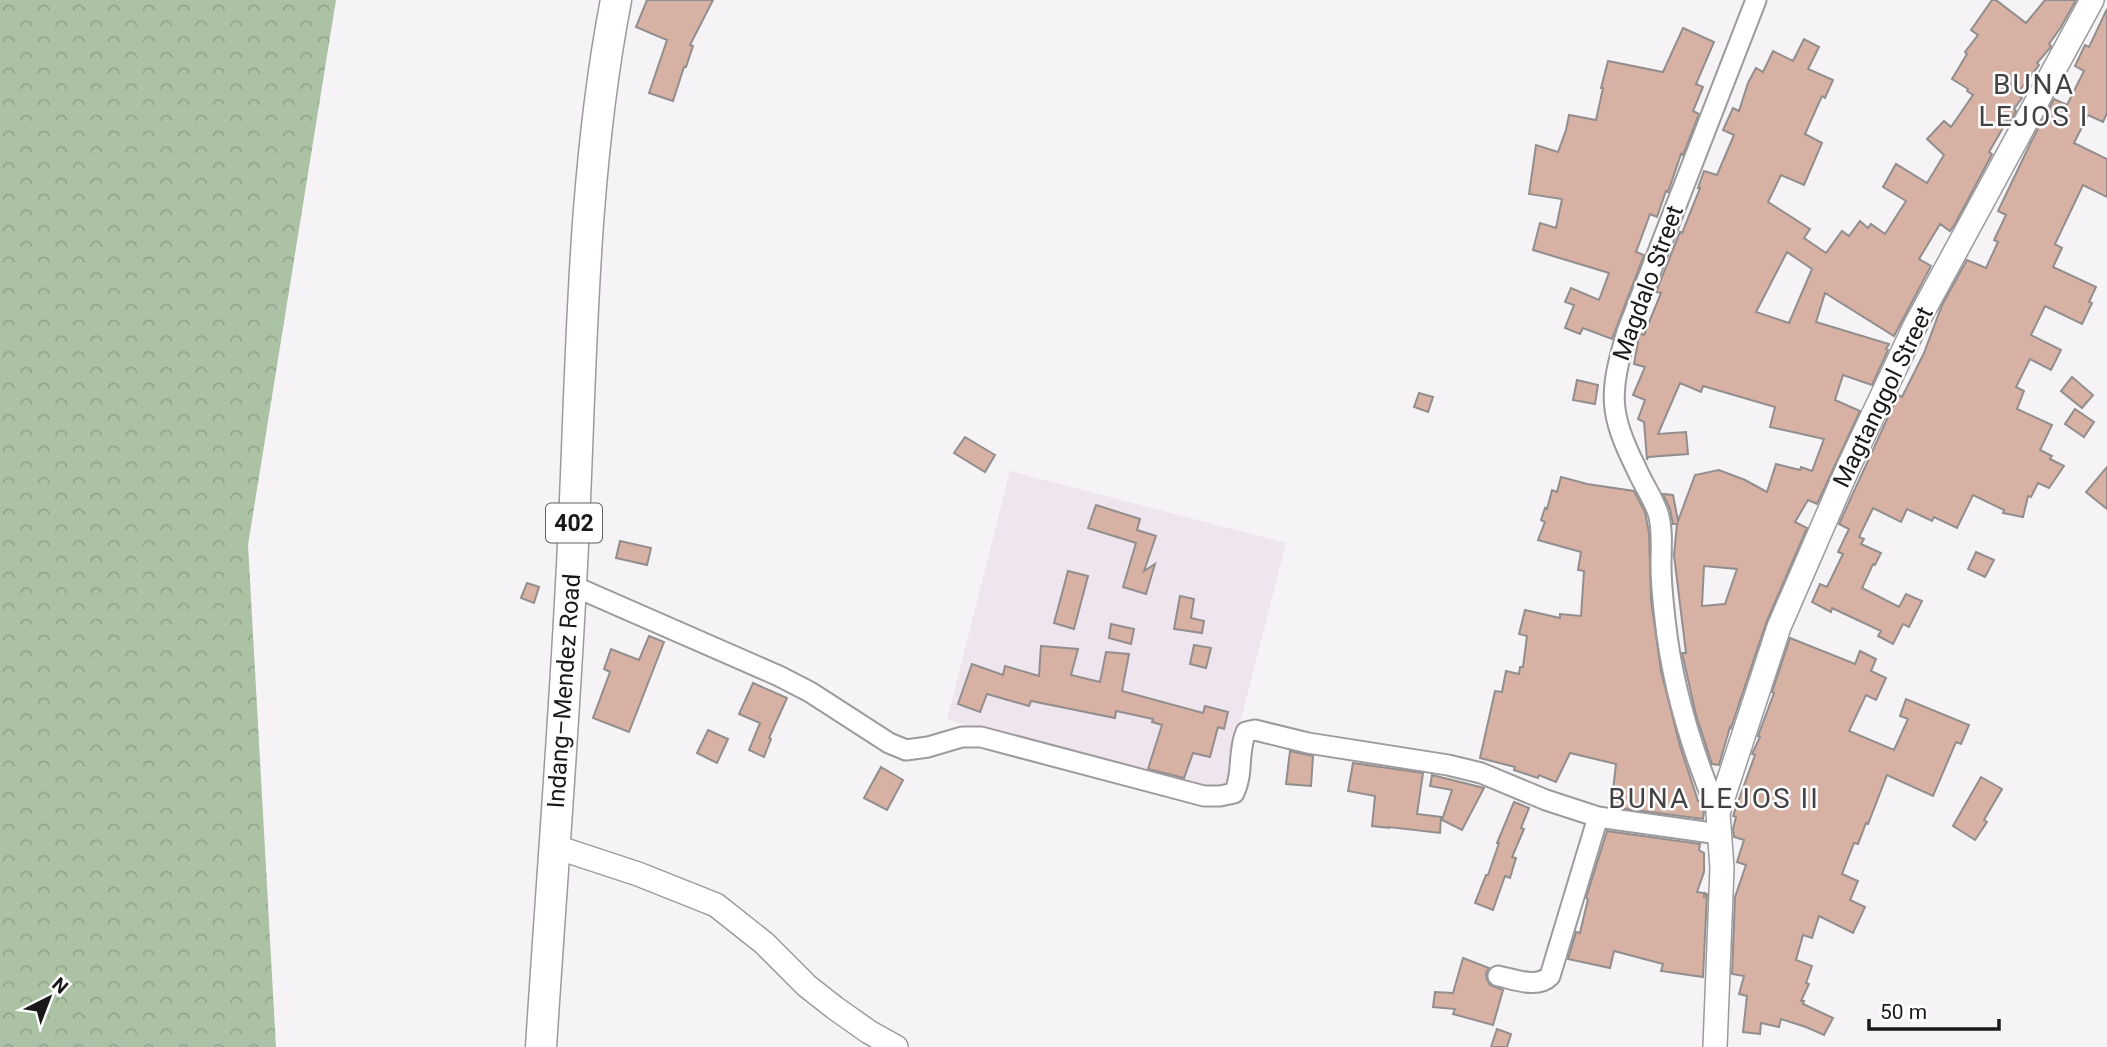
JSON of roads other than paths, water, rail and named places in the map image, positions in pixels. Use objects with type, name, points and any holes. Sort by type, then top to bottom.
[{"type":"main road","name":"Indang–Mendez Road","points":[[541,1047],[567,671],[582,291],[604,70],[616,0]]},
{"type":"street","name":"Magdalo Street","points":[[1719,824],[1676,691],[1661,588],[1661,534],[1658,513],[1623,443],[1616,424],[1613,397],[1617,367],[1628,332],[1756,0]]},
{"type":"street","name":"Magtanggol Street","points":[[1719,824],[1779,627],[1848,468],[1915,326],[2092,0]]},
{"type":"street","points":[[571,585],[779,676],[810,692],[889,743],[906,750],[962,737],[981,737],[1203,796],[1220,796],[1234,793],[1240,781],[1240,746],[1246,732],[1255,730],[1308,743],[1481,773],[1546,800],[1598,817],[1719,824],[1722,868],[1714,1047]]},
{"type":"street","points":[[1498,975],[1537,983],[1544,982],[1550,976],[1598,817]]},
{"type":"street","points":[[553,846],[638,874],[716,905],[764,943],[807,986],[835,1009],[896,1047]]},
{"type":"district","name":"BUNA LEJOS I","points":[[2034,100]]},
{"type":"district","name":"BUNA LEJOS II","points":[[1714,798]]}]
